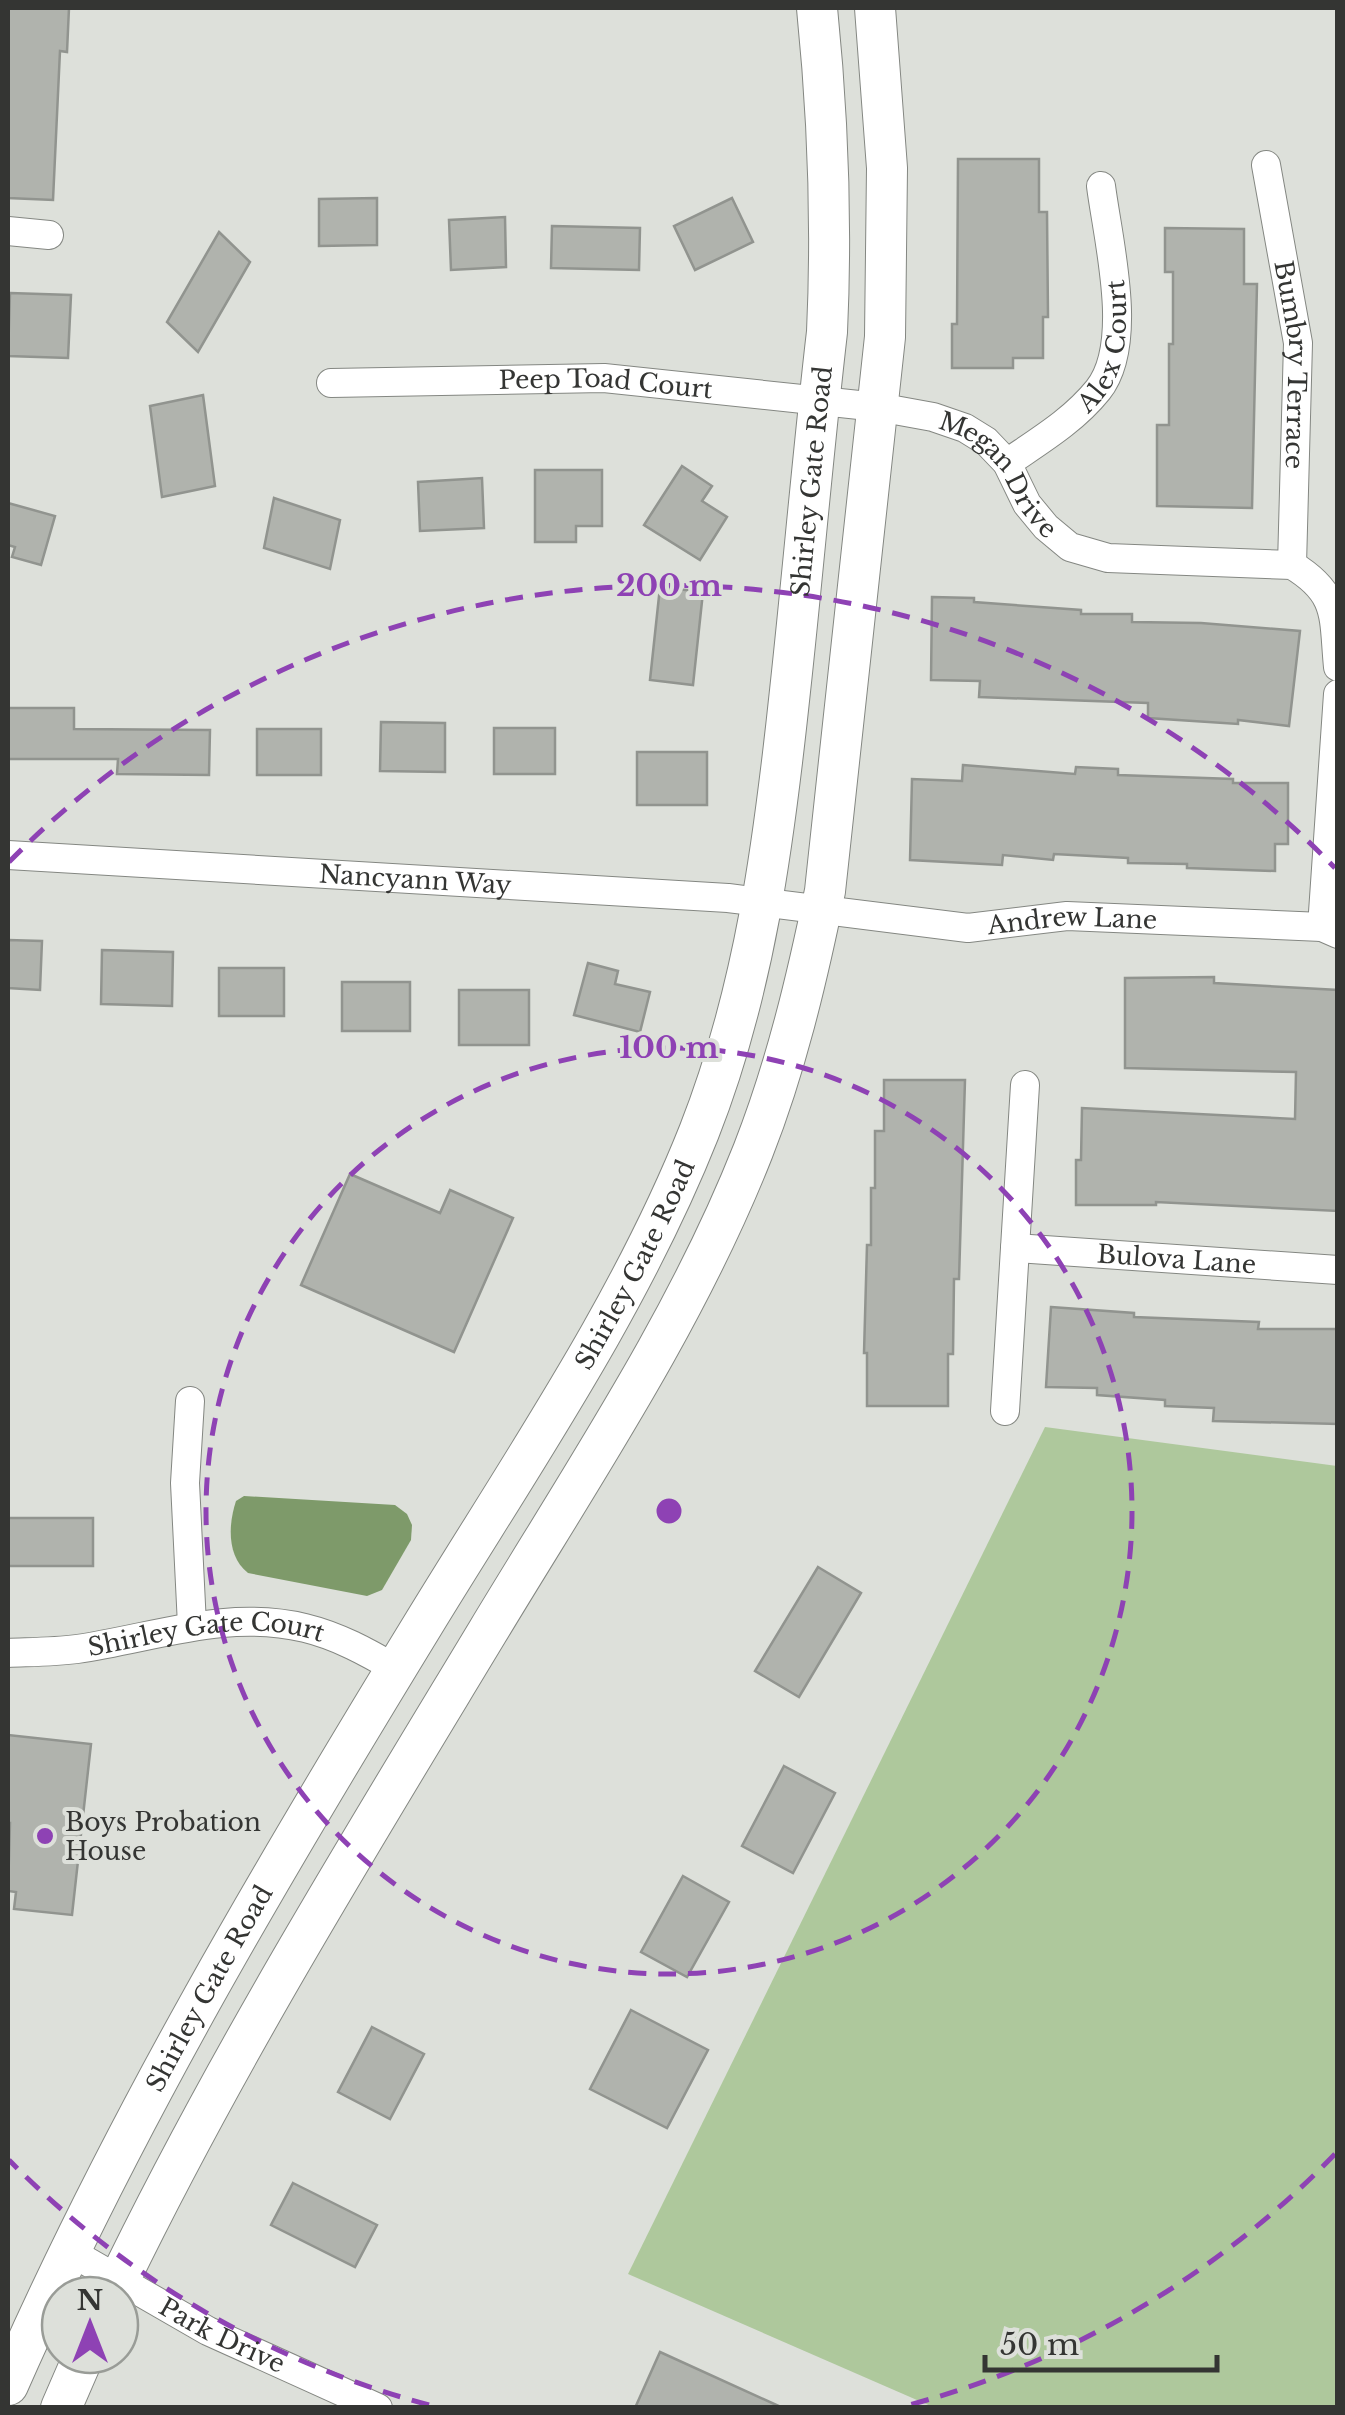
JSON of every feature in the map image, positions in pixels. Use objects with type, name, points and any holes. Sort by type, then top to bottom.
[{"type":"main road","name":"Shirley Gate Road","points":[[8,2385],[104,2180],[190,2022],[396,1669],[589,1352],[664,1211],[699,1131],[728,1048],[764,902],[776,823],[827,332],[830,259],[825,84],[817,8]]},
{"type":"main road","points":[[122,2275],[240,2050],[681,1307],[753,1152],[783,1065],[822,908],[834,830],[878,407],[888,260],[887,168],[876,8]]},
{"type":"main road","points":[[61,2408],[75,2375]]},
{"type":"street","name":"Bumbry Terrace","points":[[1266,165],[1298,342],[1292,565]]},
{"type":"street","name":"Alex Court","points":[[1007,464],[1066,422],[1100,388],[1116,347],[1116,301],[1101,186]]},
{"type":"street","points":[[8,231],[49,235]]},
{"type":"street","name":"Peep Toad Court","points":[[331,383],[604,378],[878,407]]},
{"type":"street","name":"Megan Drive","points":[[878,407],[932,417],[965,428],[986,441],[1007,464],[1027,504],[1070,547],[1108,558],[1292,565]]},
{"type":"street","points":[[1292,565],[1314,578],[1332,604],[1338,667]]},
{"type":"street","name":"Andrew Lane","points":[[822,908],[968,928],[1067,916],[1330,930],[1338,694]]},
{"type":"street","name":"Nancyann Way","points":[[8,855],[822,908]]},
{"type":"street","points":[[1005,1411],[1026,1086]]},
{"type":"street","name":"Bulova Lane","points":[[1015,1248],[1338,1270]]},
{"type":"street","points":[[190,1401],[185,1483],[192,1625]]},
{"type":"street","name":"Shirley Gate Court","points":[[8,1653],[76,1649],[192,1625],[236,1621],[302,1628],[341,1640],[396,1669]]},
{"type":"street","name":"Park Drive","points":[[70,2251],[100,2275]]},
{"type":"street","name":"Park Drive","points":[[140,2299],[378,2408]]},
{"type":"shaded area","points":[[1045,1427],[1337,1466],[1337,2407],[933,2407],[628,2274]]},
{"type":"shaded area","points":[[244,1496],[395,1505],[407,1514],[412,1525],[411,1540],[382,1590],[367,1596],[248,1573],[236,1558],[231,1540],[236,1501]]},
{"type":"building","points":[[8,8],[69,8],[67,52],[60,51],[53,200],[8,198]]},
{"type":"building","points":[[958,159],[1039,159],[1039,212],[1047,212],[1048,317],[1043,317],[1043,358],[1013,358],[1013,368],[952,368],[952,324],[957,324]]},
{"type":"building","points":[[377,198],[377,245],[319,246],[319,199]]},
{"type":"building","points":[[732,198],[753,242],[695,270],[674,226]]},
{"type":"building","points":[[505,217],[506,267],[451,270],[449,220]]},
{"type":"building","points":[[552,226],[640,228],[639,270],[551,268]]},
{"type":"building","points":[[1165,228],[1244,229],[1244,284],[1257,284],[1252,508],[1157,506],[1157,425],[1169,425],[1169,344],[1173,344],[1173,272],[1165,272]]},
{"type":"building","points":[[219,232],[250,262],[198,352],[167,322]]},
{"type":"building","points":[[10,293],[71,295],[68,358],[8,356]]},
{"type":"building","points":[[203,395],[215,486],[162,497],[150,406]]},
{"type":"building","points":[[682,466],[712,486],[702,501],[727,517],[700,560],[644,525]]},
{"type":"building","points":[[535,470],[602,470],[602,526],[576,526],[576,542],[535,542]]},
{"type":"building","points":[[482,478],[484,528],[420,531],[418,482]]},
{"type":"building","points":[[274,498],[340,520],[330,569],[264,548]]},
{"type":"building","points":[[8,503],[55,516],[41,565],[12,557],[15,547],[8,545]]},
{"type":"building","points":[[660,587],[703,592],[693,685],[650,680]]},
{"type":"building","points":[[932,597],[1081,610],[1081,614],[1132,614],[1132,622],[1300,631],[1289,726],[1238,720],[1238,724],[1148,718],[1148,703],[979,697],[980,681],[931,680]]},
{"type":"building","points":[[8,708],[74,708],[74,729],[210,730],[209,775],[117,774],[118,759],[8,759]]},
{"type":"building","points":[[381,722],[445,723],[445,772],[380,771]]},
{"type":"building","points":[[494,728],[555,728],[555,774],[494,774]]},
{"type":"building","points":[[257,729],[321,729],[321,775],[257,775]]},
{"type":"building","points":[[637,752],[707,752],[707,805],[637,805]]},
{"type":"building","points":[[963,765],[1075,774],[1076,767],[1118,769],[1118,775],[1288,783],[1288,844],[1275,844],[1275,871],[1187,868],[1187,864],[1128,863],[1128,858],[1054,854],[1053,860],[1003,855],[1002,865],[910,860],[912,779],[962,781]]},
{"type":"building","points":[[8,940],[42,941],[40,990],[8,988]]},
{"type":"building","points":[[102,950],[173,952],[172,1006],[101,1004]]},
{"type":"building","points":[[588,963],[618,971],[615,984],[650,992],[640,1032],[574,1015]]},
{"type":"building","points":[[219,968],[284,968],[284,1016],[219,1016]]},
{"type":"building","points":[[1214,977],[1214,983],[1338,990],[1338,1211],[1156,1202],[1076,1205],[1082,1108],[1295,1119],[1296,1072],[1125,1068],[1125,978]]},
{"type":"building","points":[[342,982],[410,982],[410,1031],[342,1031]]},
{"type":"building","points":[[459,990],[529,990],[529,1045],[459,1045]]},
{"type":"building","points":[[884,1080],[965,1080],[959,1279],[954,1279],[948,1406],[867,1406],[867,1245],[871,1245],[871,1188],[875,1188],[875,1131],[884,1131]]},
{"type":"building","points":[[350,1174],[440,1213],[450,1190],[513,1218],[454,1352],[301,1285]]},
{"type":"building","points":[[1051,1307],[1134,1313],[1134,1317],[1259,1322],[1258,1329],[1338,1329],[1338,1424],[1213,1421],[1214,1408],[1165,1406],[1165,1400],[1097,1395],[1097,1388],[1046,1387]]},
{"type":"building","points":[[8,1518],[93,1518],[93,1566],[8,1566]]},
{"type":"building","points":[[818,1567],[861,1593],[799,1697],[755,1671]]},
{"type":"building","name":"Boys Probation House","points":[[8,1735],[91,1744],[72,1915],[14,1909],[16,1892],[8,1891]]},
{"type":"building","points":[[784,1766],[835,1793],[793,1873],[742,1846]]},
{"type":"building","points":[[683,1876],[729,1902],[687,1977],[641,1952]]},
{"type":"building","points":[[631,2010],[708,2050],[667,2128],[590,2089]]},
{"type":"building","points":[[372,2027],[424,2054],[390,2119],[338,2092]]},
{"type":"building","points":[[293,2183],[377,2225],[355,2267],[271,2225]]},
{"type":"building","points":[[660,2352],[783,2408],[635,2408]]},
{"type":"place","name":"Boys Probation House","points":[[45,1836]]}]
